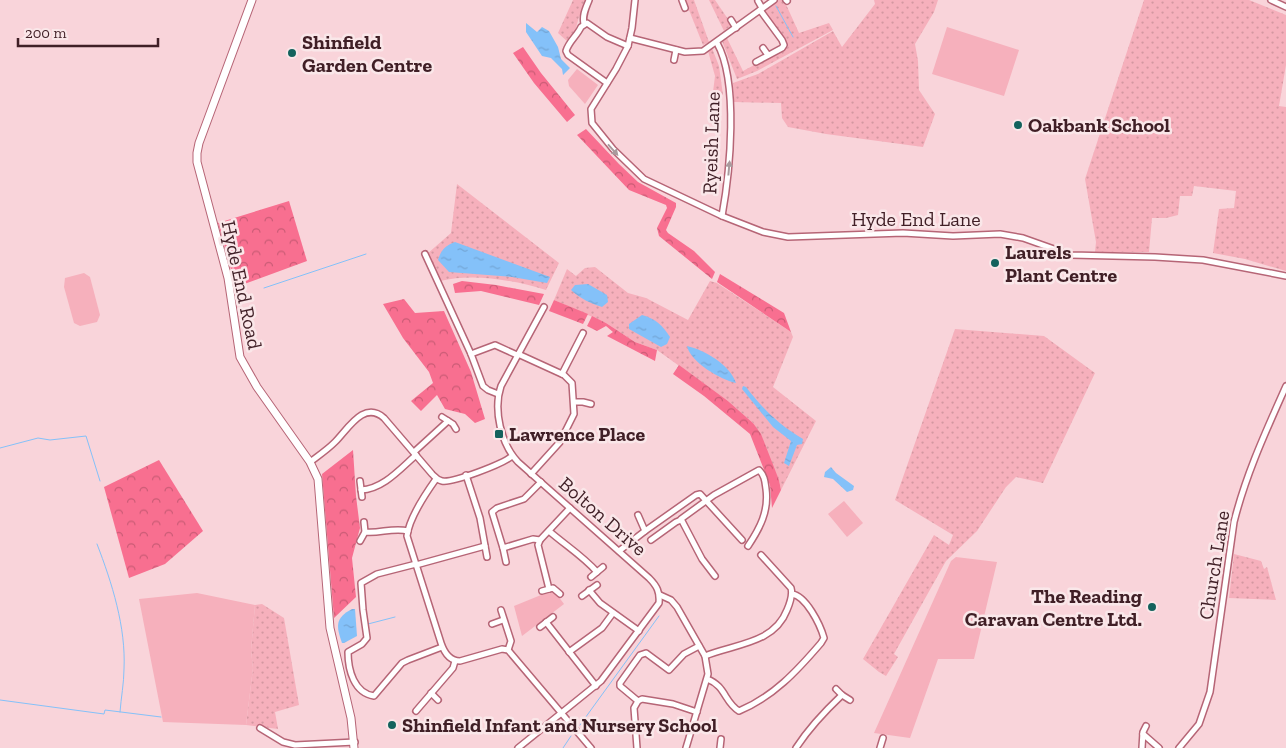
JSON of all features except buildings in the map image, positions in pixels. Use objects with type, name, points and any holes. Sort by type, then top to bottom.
[{"type":"main road","name":"Hyde End Road","points":[[252,0],[199,143],[197,162],[228,278],[240,357],[257,388],[316,472],[330,634],[347,700],[354,745]]},
{"type":"street","points":[[590,0],[584,11],[584,24],[581,26],[578,35],[568,45],[566,51],[568,55],[607,83],[616,75],[628,46],[635,0]]},
{"type":"street","points":[[682,0],[685,8]]},
{"type":"street","points":[[630,38],[685,52],[703,51],[717,43],[774,0]]},
{"type":"street","points":[[1271,0],[1286,6]]},
{"type":"street","points":[[756,62],[782,48],[784,45],[758,1]]},
{"type":"street","points":[[730,20],[736,28]]},
{"type":"street","points":[[584,24],[587,23],[606,37],[628,46]]},
{"type":"street","name":"Ryeish Lane","points":[[717,43],[727,74],[731,117],[729,164],[722,216]]},
{"type":"street","points":[[764,48],[768,55]]},
{"type":"street","points":[[674,60],[676,50]]},
{"type":"street","name":"Hyde End Lane","points":[[607,83],[590,109],[594,127],[613,150],[638,174],[652,184],[753,229],[783,236],[903,233],[953,236],[1000,234],[1023,238],[1072,255],[1203,260],[1286,276]]},
{"type":"street","points":[[425,254],[471,354],[483,386],[498,394]]},
{"type":"street","name":"Bolton Drive","points":[[544,308],[498,394],[500,424],[504,441],[512,456],[655,584],[660,596],[671,600],[677,606],[705,656],[708,670],[686,748]]},
{"type":"street","points":[[562,374],[583,332]]},
{"type":"street","points":[[571,337],[578,341]]},
{"type":"street","points":[[471,354],[495,345],[502,347],[562,374],[572,383],[574,414],[560,442],[531,474]]},
{"type":"street","name":"Church Lane","points":[[1179,748],[1199,724],[1207,703],[1238,508],[1250,469],[1286,386]]},
{"type":"street","points":[[574,402],[591,404]]},
{"type":"street","points":[[310,462],[334,443],[359,417],[372,411],[377,412],[384,418],[436,479],[444,481],[466,475],[500,464],[512,456]]},
{"type":"street","points":[[442,417],[456,429]]},
{"type":"street","points":[[361,490],[376,488],[415,454],[448,421]]},
{"type":"street","points":[[651,540],[706,500],[760,470],[765,478],[767,502],[760,526],[748,546]]},
{"type":"street","points":[[466,475],[480,518],[487,558]]},
{"type":"street","points":[[436,479],[408,531],[408,543],[442,647],[455,662]]},
{"type":"street","points":[[360,481],[362,497]]},
{"type":"street","points":[[506,562],[493,517],[494,510],[524,499],[540,482]]},
{"type":"street","points":[[619,551],[700,494],[742,540]]},
{"type":"street","points":[[549,589],[539,549],[540,540],[570,508]]},
{"type":"street","points":[[638,515],[645,531]]},
{"type":"street","points":[[681,520],[702,559],[715,576]]},
{"type":"street","points":[[360,541],[365,532],[364,522]]},
{"type":"street","points":[[365,532],[399,529],[408,531]]},
{"type":"street","points":[[549,531],[588,562],[597,572]]},
{"type":"street","points":[[502,548],[533,539],[540,540]]},
{"type":"street","points":[[442,647],[402,663],[374,696],[366,695],[354,684],[348,652],[365,642],[368,634],[363,610],[361,583],[377,574],[485,546]]},
{"type":"street","points":[[705,656],[769,634],[783,620],[792,594],[791,588],[761,555]]},
{"type":"street","points":[[591,577],[603,567]]},
{"type":"street","points":[[582,596],[597,585]]},
{"type":"street","points":[[542,591],[553,588],[560,594]]},
{"type":"street","points":[[589,590],[600,603],[639,631]]},
{"type":"street","points":[[707,679],[719,685],[728,700],[739,711],[780,686],[792,676],[821,644],[824,638],[804,599],[792,594]]},
{"type":"street","points":[[518,748],[606,676],[659,603],[660,596]]},
{"type":"street","points":[[501,610],[511,641],[508,650]]},
{"type":"street","points":[[570,652],[602,628],[613,613]]},
{"type":"street","points":[[540,627],[552,617]]},
{"type":"street","points":[[492,624],[503,620]]},
{"type":"street","points":[[546,622],[596,686]]},
{"type":"street","points":[[638,701],[620,686],[620,683],[640,655],[646,653],[669,670],[684,654],[699,646]]},
{"type":"street","points":[[455,662],[502,649],[508,650],[591,748]]},
{"type":"street","points":[[416,710],[453,668],[455,662]]},
{"type":"street","points":[[836,689],[850,700]]},
{"type":"street","points":[[430,693],[438,700]]},
{"type":"street","points":[[796,748],[813,724],[842,695]]},
{"type":"street","points":[[637,748],[634,708],[638,701],[642,699],[673,704],[697,712]]},
{"type":"street","points":[[1142,748],[1143,734],[1146,726]]},
{"type":"street","points":[[260,728],[283,742],[295,745],[354,745]]},
{"type":"street","points":[[1143,734],[1159,748]]},
{"type":"street","points":[[880,748],[883,738]]},
{"type":"street","points":[[721,739],[721,748]]},
{"type":"shaded area","points":[[573,0],[587,0],[579,17],[574,35],[568,42],[558,33]]},
{"type":"shaded area","points":[[685,0],[694,0],[709,42],[703,45]]},
{"type":"shaded area","points":[[709,0],[715,0],[732,25],[724,31]]},
{"type":"shaded area","points":[[779,0],[784,0],[799,33],[829,23],[833,30],[757,71],[737,79],[722,41],[727,38],[743,71],[788,47],[764,11]]},
{"type":"shaded area","points":[[874,0],[938,0],[934,12],[915,44],[918,61],[919,90],[935,114],[923,147],[788,127],[782,118],[781,103],[734,102],[733,83],[758,74],[833,31],[842,47],[875,4]]},
{"type":"shaded area","points":[[1144,0],[1249,0],[1286,15],[1286,65],[1279,106],[1286,107],[1286,271],[1245,259],[1213,253],[1219,209],[1234,208],[1236,191],[1194,186],[1192,196],[1180,196],[1178,215],[1166,218],[1152,218],[1149,252],[1095,252],[1096,242],[1085,179]]},
{"type":"shaded area","points":[[947,27],[1019,50],[1004,96],[932,74]]},
{"type":"shaded area","points":[[712,48],[719,66],[723,95],[713,92],[715,76],[708,51]]},
{"type":"shaded area","points":[[577,69],[598,85],[585,104],[569,86],[568,80]]},
{"type":"shaded area","points":[[457,184],[559,263],[546,290],[520,283],[493,279],[466,278],[440,281],[427,254],[451,233]]},
{"type":"shaded area","points":[[595,267],[628,293],[646,298],[688,320],[710,281],[717,283],[791,332],[793,337],[773,387],[816,421],[781,490],[779,480],[753,423],[728,401],[657,350],[635,342],[606,323],[554,300],[567,269],[576,276],[585,268]]},
{"type":"shaded area","points":[[84,273],[90,277],[100,315],[97,322],[80,326],[74,323],[64,287],[65,278]]},
{"type":"shaded area","points":[[955,329],[1044,336],[1095,373],[1043,483],[1016,477],[1006,487],[977,531],[946,561],[894,654],[898,657],[886,676],[863,659],[934,535],[949,545],[953,535],[895,500]]},
{"type":"shaded area","points":[[844,501],[863,523],[847,537],[828,514]]},
{"type":"shaded area","points":[[1234,554],[1261,561],[1264,569],[1267,567],[1276,600],[1229,598]]},
{"type":"shaded area","points":[[956,557],[997,562],[974,659],[938,659],[910,738],[874,733],[951,561]]},
{"type":"shaded area","points":[[555,592],[564,604],[522,636],[514,606],[541,595]]},
{"type":"shaded area","points":[[197,593],[255,605],[251,650],[253,668],[246,725],[163,722],[139,599]]},
{"type":"shaded area","points":[[262,604],[284,618],[299,705],[275,712],[278,729],[246,725],[253,668],[251,650],[255,605]]},
{"type":"green space","points":[[523,47],[575,115],[567,122],[534,83],[513,53]]},
{"type":"green space","points":[[586,129],[638,182],[676,203],[666,230],[694,251],[715,272],[712,279],[659,236],[657,228],[667,208],[666,205],[629,190],[577,135]]},
{"type":"green space","points":[[289,201],[307,261],[236,287],[218,223]]},
{"type":"green space","points":[[720,274],[784,313],[791,332],[717,282]]},
{"type":"green space","points":[[462,281],[544,294],[539,305],[481,291],[455,293],[453,284]]},
{"type":"green space","points":[[404,299],[415,313],[444,311],[471,372],[485,419],[475,423],[465,414],[445,409],[437,395],[421,411],[411,401],[433,383],[429,372],[403,338],[383,304]]},
{"type":"green space","points":[[554,300],[588,314],[583,324],[549,311]]},
{"type":"green space","points":[[592,316],[635,342],[657,350],[655,361],[607,336],[613,332],[606,326],[597,331],[587,326]]},
{"type":"green space","points":[[679,365],[728,401],[753,423],[761,434],[781,490],[772,508],[770,485],[750,434],[704,396],[673,374]]},
{"type":"green space","points":[[353,450],[360,528],[352,558],[356,597],[334,618],[322,474]]},
{"type":"green space","points":[[159,460],[203,531],[165,564],[129,578],[104,487]]},
{"type":"water","points":[[526,23],[537,32],[542,27],[549,31],[558,47],[561,59],[570,68],[563,75],[562,69],[551,58],[542,56],[526,32]]},
{"type":"water","points":[[455,242],[550,277],[547,283],[512,277],[449,272],[438,260],[444,249]]},
{"type":"water","points":[[588,284],[607,295],[608,302],[602,307],[578,296],[571,290],[575,285]]},
{"type":"water","points":[[642,315],[655,321],[664,329],[670,337],[667,344],[661,347],[629,329],[629,324]]},
{"type":"water","points":[[687,346],[709,355],[723,364],[736,383],[722,378],[700,364],[689,352]]},
{"type":"water","points":[[743,386],[772,416],[803,439],[802,444],[797,445],[789,466],[784,463],[791,441],[773,427],[742,389]]},
{"type":"water","points":[[831,467],[854,486],[853,490],[847,492],[833,479],[824,477],[825,472]]},
{"type":"water","points":[[355,609],[357,636],[342,643],[338,623],[346,612]]},
{"type":"waterway","points":[[776,6],[793,37]]},
{"type":"waterway","points":[[264,288],[366,254]]},
{"type":"waterway","points":[[0,448],[38,438],[50,440],[86,436],[100,481]]},
{"type":"waterway","points":[[97,544],[113,590],[123,637],[124,674],[120,712]]},
{"type":"waterway","points":[[580,725],[659,616]]},
{"type":"waterway","points":[[368,624],[395,617]]},
{"type":"waterway","points":[[0,700],[104,714],[105,710],[161,717]]},
{"type":"waterway","points":[[563,748],[571,736]]},
{"type":"place","name":"Shinfield Garden Centre","points":[[292,53]]},
{"type":"place","name":"Oakbank School","points":[[1018,125]]},
{"type":"place","name":"Laurels Plant Centre","points":[[995,263]]},
{"type":"place","name":"Lawrence Place","points":[[499,434]]},
{"type":"place","name":"The Reading Caravan Centre Ltd.","points":[[1152,607]]},
{"type":"place","name":"Shinfield Infant and Nursery School","points":[[392,725]]}]
